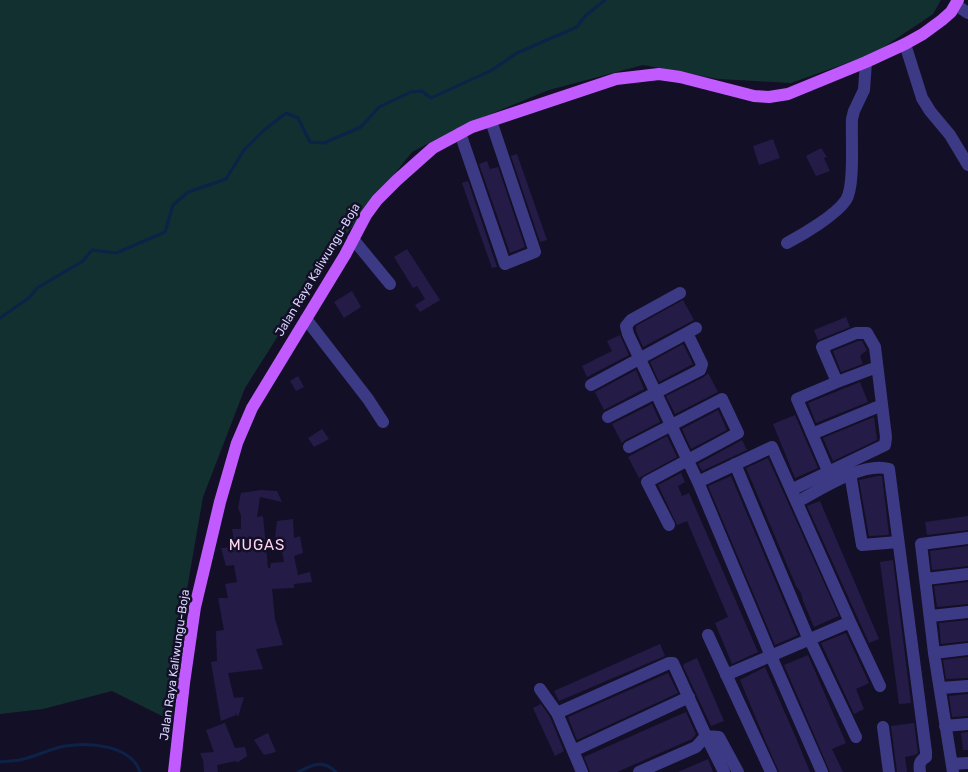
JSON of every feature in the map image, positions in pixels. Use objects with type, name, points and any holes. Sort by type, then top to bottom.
[{"type":"main road","name":"Jalan Raya Kaliwungu-Boja","points":[[174,772],[184,683],[196,607],[237,443],[252,408],[345,255],[366,215],[377,200],[397,180],[433,148],[460,133],[491,120],[616,80],[636,76],[667,74],[754,96],[769,97],[788,94],[905,44],[942,20],[957,3]]},
{"type":"street","points":[[957,3],[968,13]]},
{"type":"street","points":[[905,44],[922,98],[950,135],[968,165]]},
{"type":"street","points":[[787,243],[827,217],[840,207],[847,198],[851,183],[852,119],[864,90],[866,62]]},
{"type":"street","points":[[460,133],[505,264],[535,252],[491,120]]},
{"type":"street","points":[[353,239],[390,284]]},
{"type":"street","points":[[680,293],[631,320],[627,329],[639,359],[698,482],[822,772]]},
{"type":"street","points":[[306,319],[368,399],[383,422]]},
{"type":"street","points":[[590,385],[692,330],[702,364],[700,370],[608,417]]},
{"type":"street","points":[[791,490],[885,445],[875,347],[867,333],[856,333],[822,348],[837,382]]},
{"type":"street","points":[[828,471],[797,399],[837,382],[878,368]]},
{"type":"street","points":[[629,447],[722,399],[738,433],[648,482],[670,525]]},
{"type":"street","points":[[812,434],[882,405]]},
{"type":"street","points":[[698,482],[772,448],[880,686]]},
{"type":"street","points":[[735,464],[810,640],[856,737]]},
{"type":"street","points":[[797,502],[850,473],[882,466],[889,469],[926,752],[926,757],[921,760],[919,765],[920,772]]},
{"type":"street","points":[[850,473],[862,545],[898,542]]},
{"type":"street","points":[[968,538],[921,544],[934,653],[953,768],[968,763]]},
{"type":"street","points":[[926,579],[968,574]]},
{"type":"street","points":[[931,616],[968,612]]},
{"type":"street","points":[[726,675],[850,622]]},
{"type":"street","points":[[708,635],[771,772]]},
{"type":"street","points":[[934,653],[968,649]]},
{"type":"street","points":[[557,713],[669,663],[673,663],[724,772]]},
{"type":"street","points":[[941,688],[968,686]]},
{"type":"street","points":[[540,689],[557,713],[582,772]]},
{"type":"street","points":[[573,752],[689,697]]},
{"type":"street","points":[[945,726],[968,724]]},
{"type":"street","points":[[883,728],[889,772]]},
{"type":"street","points":[[639,772],[696,746],[706,736],[719,737],[738,772]]},
{"type":"green space","points":[[0,0],[941,0],[933,14],[875,53],[791,83],[718,79],[643,65],[549,90],[464,125],[412,152],[328,257],[245,388],[203,497],[186,595],[170,720],[112,691],[43,709],[0,714]]},
{"type":"building","points":[[773,139],[780,158],[759,165],[753,146]]},
{"type":"building","points":[[821,148],[827,157],[824,158],[830,171],[816,176],[806,156]]},
{"type":"building","points":[[517,154],[547,240],[540,242],[511,156]]},
{"type":"building","points":[[487,161],[490,169],[498,167],[525,247],[510,253],[479,164]]},
{"type":"building","points":[[468,181],[497,267],[492,268],[462,183]]},
{"type":"building","points":[[407,249],[440,300],[420,312],[415,305],[425,299],[417,286],[413,288],[394,257]]},
{"type":"building","points":[[352,291],[361,307],[344,318],[334,302]]},
{"type":"building","points":[[683,300],[694,320],[643,347],[636,331],[636,326]]},
{"type":"building","points":[[846,317],[850,327],[818,340],[814,330]]},
{"type":"building","points":[[620,335],[629,355],[587,377],[582,366],[612,351],[607,341]]},
{"type":"building","points":[[862,341],[867,350],[860,356],[863,364],[841,372],[833,351]]},
{"type":"building","points":[[683,344],[693,364],[659,382],[650,362]]},
{"type":"building","points":[[636,370],[644,389],[604,410],[595,392]]},
{"type":"building","points":[[708,373],[718,392],[675,414],[666,396],[704,377]]},
{"type":"building","points":[[298,376],[304,387],[296,391],[290,381]]},
{"type":"building","points":[[860,382],[868,402],[816,423],[808,403]]},
{"type":"building","points":[[652,404],[660,422],[622,443],[612,424]]},
{"type":"building","points":[[718,410],[727,430],[691,449],[682,429]]},
{"type":"building","points":[[795,415],[818,468],[795,478],[773,424]]},
{"type":"building","points":[[874,417],[877,440],[833,461],[823,438]]},
{"type":"building","points":[[322,429],[329,439],[314,447],[308,438]]},
{"type":"building","points":[[667,436],[677,457],[639,478],[628,457]]},
{"type":"building","points":[[742,440],[747,450],[702,471],[698,464]]},
{"type":"building","points":[[768,458],[839,616],[814,627],[746,468]]},
{"type":"building","points":[[681,473],[685,482],[678,486],[682,496],[689,493],[758,652],[732,664],[715,623],[728,617],[687,521],[677,525],[658,485]]},
{"type":"building","points":[[731,476],[798,635],[775,645],[708,486]]},
{"type":"building","points":[[882,476],[889,535],[869,536],[859,480]]},
{"type":"building","points":[[261,490],[277,491],[282,502],[260,497],[257,517],[263,516],[268,568],[270,568],[271,563],[284,562],[281,546],[274,546],[277,521],[293,519],[294,538],[300,536],[303,553],[294,556],[298,575],[310,572],[312,582],[294,584],[294,588],[272,589],[275,619],[283,645],[256,649],[263,669],[228,673],[234,698],[244,697],[238,717],[235,712],[236,715],[221,721],[211,662],[217,661],[216,631],[224,630],[218,598],[228,598],[225,584],[237,582],[234,565],[226,566],[221,548],[235,547],[232,529],[241,529],[241,515],[238,508],[241,493]]},
{"type":"building","points":[[820,501],[879,639],[869,643],[807,506]]},
{"type":"building","points":[[968,516],[968,530],[927,535],[925,522]]},
{"type":"building","points":[[968,546],[968,566],[932,570],[930,551]]},
{"type":"building","points":[[893,560],[911,703],[899,704],[880,562]]},
{"type":"building","points":[[968,582],[968,604],[937,607],[934,586]]},
{"type":"building","points":[[968,620],[968,641],[941,644],[939,623]]},
{"type":"building","points":[[846,633],[869,683],[856,689],[864,709],[854,714],[821,643]]},
{"type":"building","points":[[660,644],[665,656],[559,701],[554,691]]},
{"type":"building","points":[[808,655],[846,743],[832,749],[843,772],[830,772],[784,665]]},
{"type":"building","points":[[968,657],[968,678],[946,679],[943,660]]},
{"type":"building","points":[[697,658],[724,721],[711,726],[683,666]]},
{"type":"building","points":[[765,667],[810,772],[779,772],[765,740],[740,680]]},
{"type":"building","points":[[668,673],[678,693],[577,740],[568,717]]},
{"type":"building","points":[[968,694],[968,716],[952,717],[949,696]]},
{"type":"building","points":[[541,704],[550,717],[564,751],[555,756],[533,708]]},
{"type":"building","points":[[686,712],[696,734],[692,739],[617,772],[590,772],[584,757]]},
{"type":"building","points":[[225,723],[235,748],[245,747],[247,756],[237,763],[236,761],[217,765],[218,772],[204,772],[200,753],[214,752],[206,730]]},
{"type":"building","points":[[914,723],[918,753],[905,757],[907,772],[897,772],[891,726]]},
{"type":"building","points":[[968,732],[968,750],[963,750],[961,733]]},
{"type":"building","points":[[268,733],[276,752],[264,755],[254,740]]},
{"type":"building","points":[[708,759],[713,772],[678,772],[699,763]]},
{"type":"waterway","points":[[0,318],[30,297],[37,288],[83,261],[92,250],[116,253],[165,232],[173,205],[188,192],[226,179],[244,150],[263,131],[286,113],[298,118],[310,142],[324,143],[361,127],[379,107],[411,92],[422,91],[431,98],[492,70],[517,53],[577,27],[585,16],[605,0]]},
{"type":"waterway","points":[[0,762],[26,759],[65,746],[97,745],[108,747],[128,756],[140,772]]},
{"type":"waterway","points":[[298,772],[317,764],[322,764],[336,772]]},
{"type":"district","name":"MUGAS","points":[[257,546]]}]
